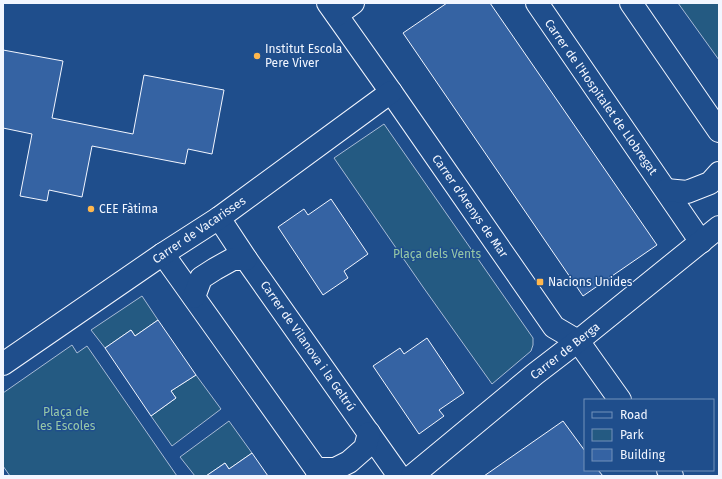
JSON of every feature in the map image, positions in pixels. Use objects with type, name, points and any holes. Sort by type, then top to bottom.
[{"type":"street","name":"Carrer de l'Hospitalet de Llobregat","points":[[537,3],[701,242]]},
{"type":"street","points":[[631,3],[719,131]]},
{"type":"street","name":"Carrer d'Arenys de Mar","points":[[339,7],[392,92],[554,327],[578,341],[619,399]]},
{"type":"street","name":"Carrer de Vacarisses","points":[[3,364],[163,254],[219,218],[392,92]]},
{"type":"street","points":[[666,190],[687,192],[710,183],[719,173]]},
{"type":"street","name":"Carrer de Vilanova i la Geltrú","points":[[219,218],[246,259],[399,476]]},
{"type":"street","name":"Carrer de Berga","points":[[412,476],[719,227]]},
{"type":"street","points":[[163,254],[319,473],[335,469],[349,462],[365,448],[369,433]]},
{"type":"street","points":[[194,297],[201,278],[233,259],[246,259]]},
{"type":"green space","points":[[678,3],[719,3],[719,60]]},
{"type":"green space","name":"Plaça dels Vents","points":[[384,124],[533,338],[531,351],[492,384],[334,158]]},
{"type":"green space","points":[[142,296],[158,320],[135,336],[131,330],[105,348],[91,330]]},
{"type":"green space","name":"Plaça de les Escoles","points":[[72,345],[77,353],[87,346],[177,476],[10,476],[3,466],[3,393]]},
{"type":"green space","points":[[196,375],[221,409],[172,446],[151,416],[176,398],[171,391]]},
{"type":"green space","points":[[229,421],[252,453],[229,469],[225,463],[206,476],[195,476],[180,457]]},
{"type":"building","points":[[447,3],[490,3],[657,245],[583,296],[403,33]]},
{"type":"building","points":[[3,50],[63,61],[52,118],[133,134],[144,75],[224,90],[212,154],[188,149],[185,164],[92,146],[82,197],[49,190],[47,201],[20,196],[32,134],[3,128]]},
{"type":"building","points":[[331,199],[368,254],[344,271],[348,278],[323,295],[278,227],[304,209],[308,215]]},
{"type":"building","points":[[158,320],[196,375],[171,391],[176,398],[151,416],[105,348],[131,330],[135,336]]},
{"type":"building","points":[[427,338],[464,393],[439,410],[444,416],[419,434],[373,366],[400,348],[404,354]]},
{"type":"building","points":[[563,421],[584,450],[584,471],[599,471],[603,476],[484,476]]},
{"type":"building","points":[[252,453],[268,476],[206,476],[225,463],[229,469]]},
{"type":"place","name":"Institut Escola Pere Viver","points":[[257,56]]},
{"type":"place","name":"CEE Fàtima","points":[[91,209]]},
{"type":"place","name":"Nacions Unides","points":[[540,282]]}]
